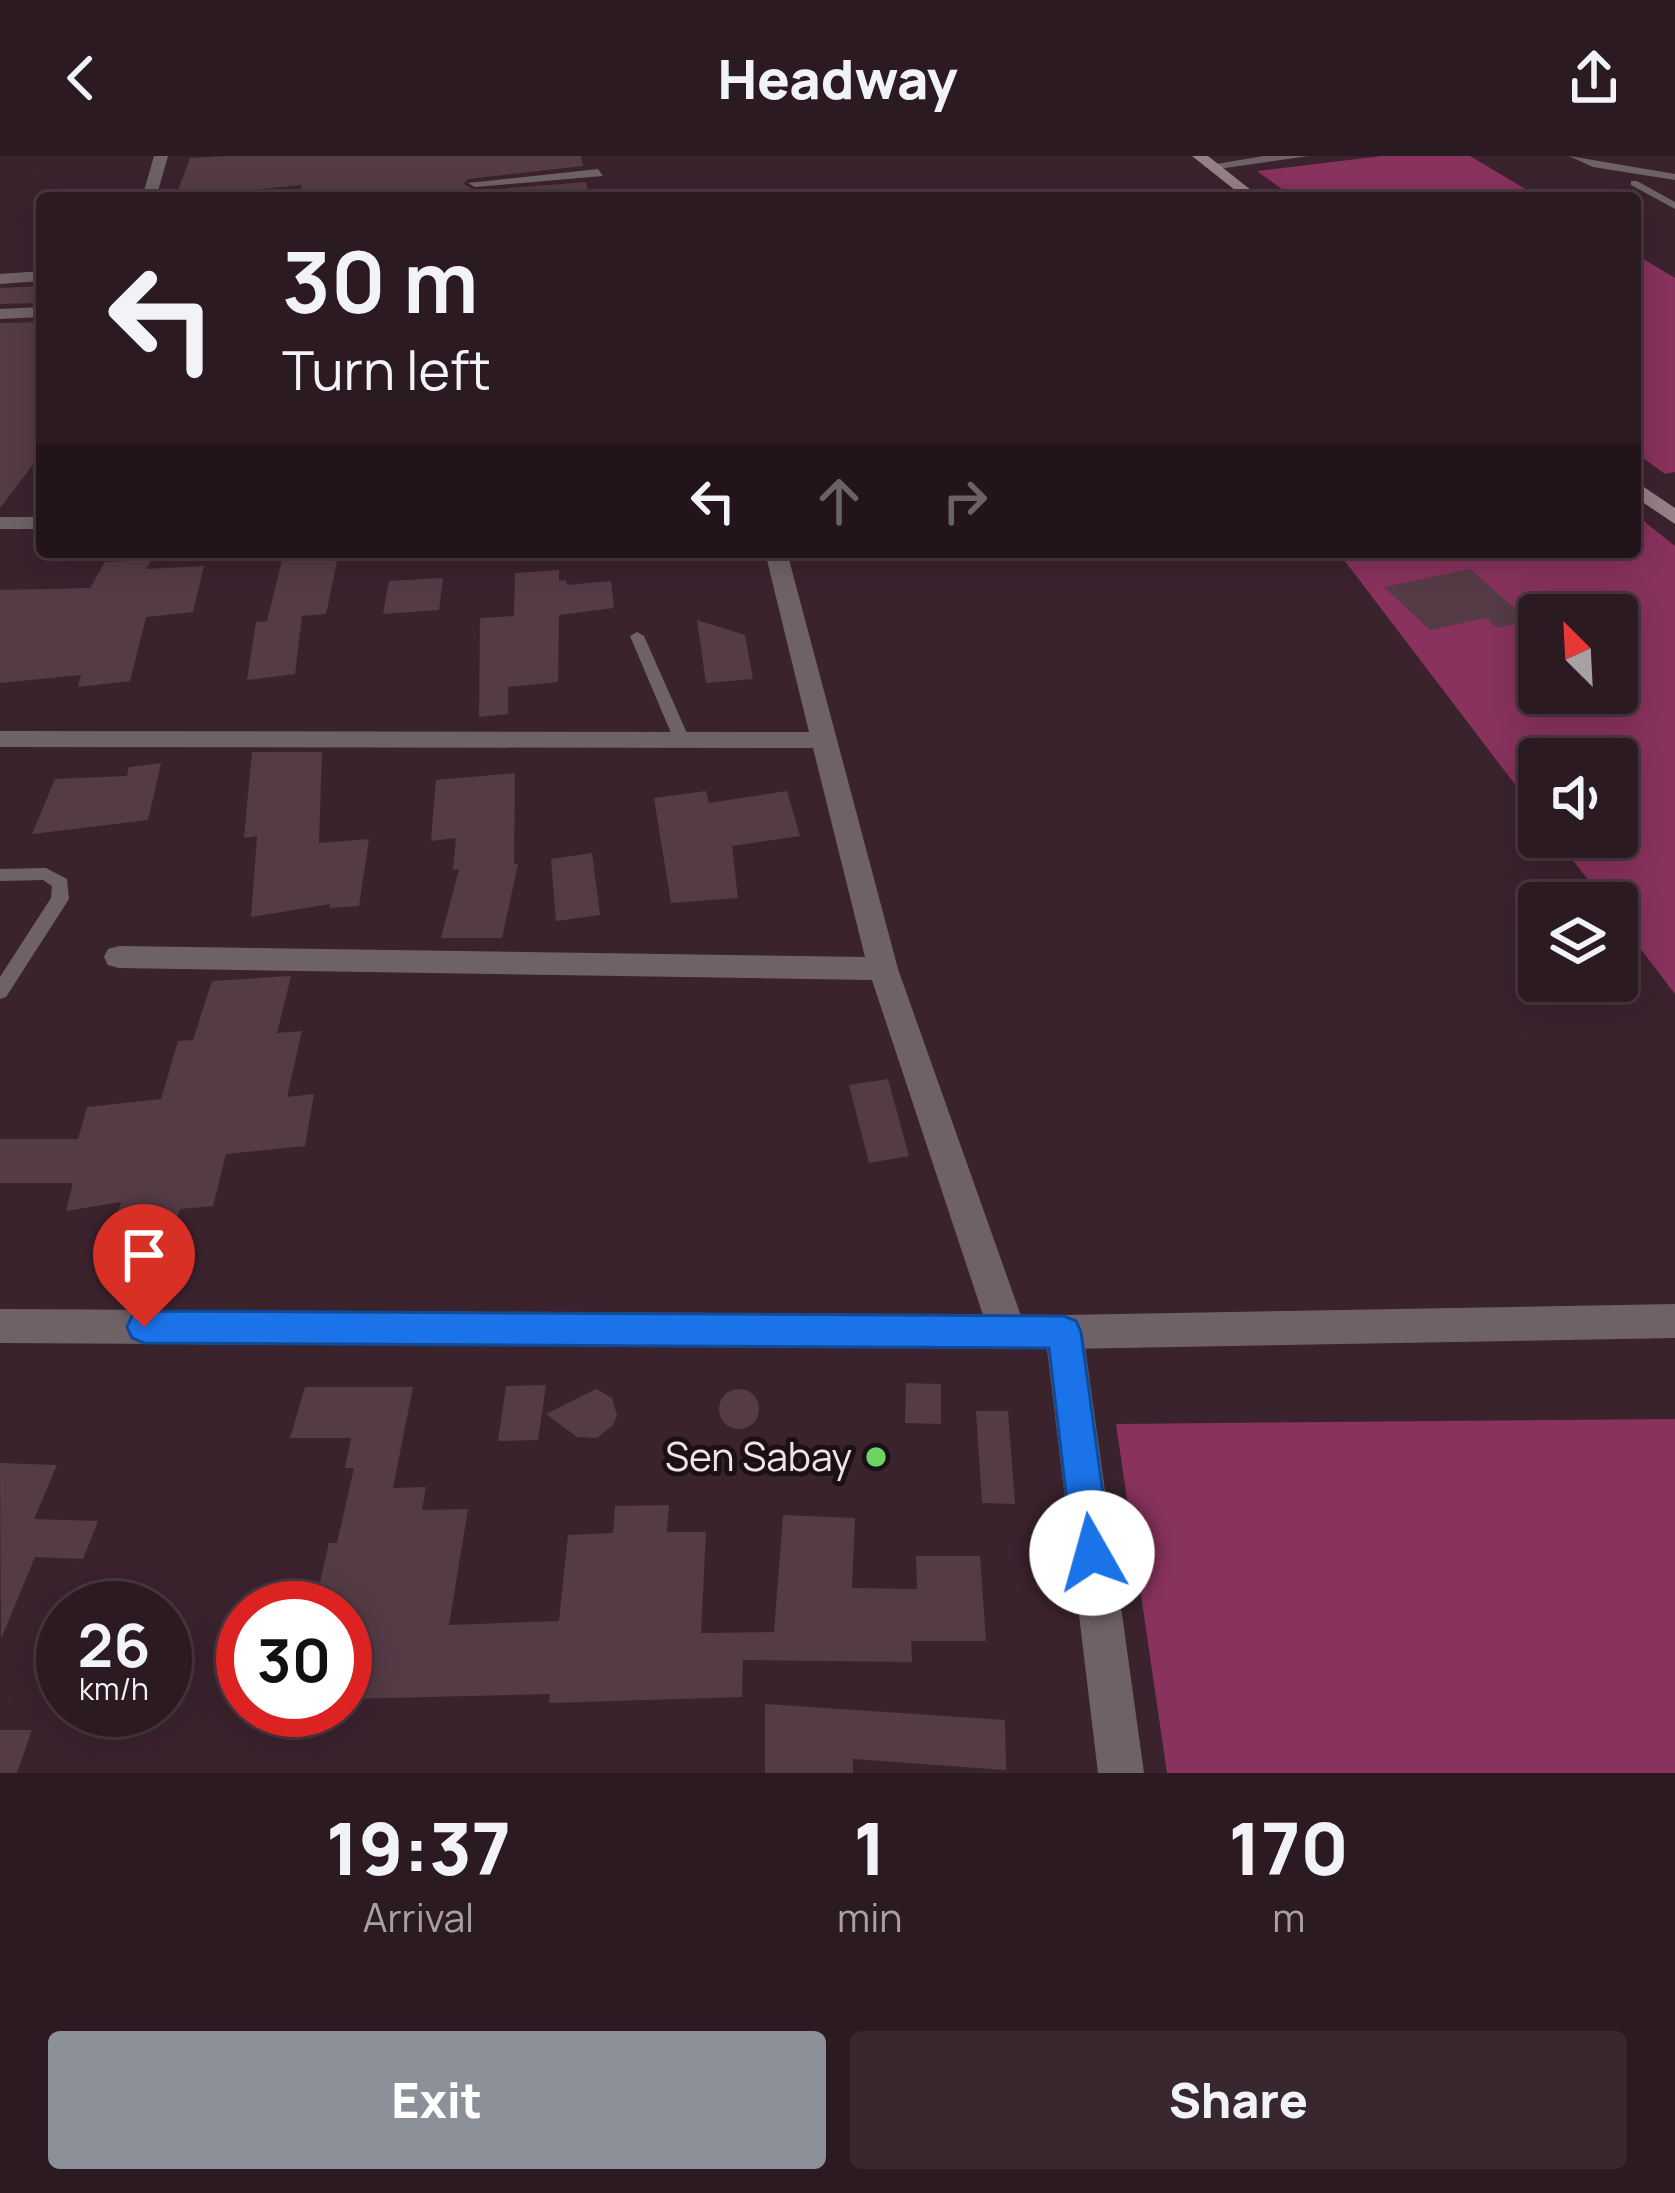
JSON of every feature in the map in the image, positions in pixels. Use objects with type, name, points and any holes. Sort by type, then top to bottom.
[{"type":"main road","points":[[1205,161],[1246,192]]},
{"type":"main road","points":[[1641,492],[1675,518]]},
{"type":"street","points":[[150,192],[161,156]]},
{"type":"street","points":[[1205,161],[1302,156]]},
{"type":"street","points":[[475,183],[596,164],[602,191]]},
{"type":"street","points":[[0,279],[36,276]]},
{"type":"street","points":[[0,314],[36,312]]},
{"type":"street","points":[[0,523],[36,519]]},
{"type":"street","points":[[778,558],[884,969],[1007,1330]]},
{"type":"street","points":[[0,739],[826,740]]},
{"type":"street","points":[[119,958],[884,969]]},
{"type":"street","points":[[0,1326],[1064,1332],[1675,1321]]},
{"type":"street","points":[[1064,1332],[1121,1773]]},
{"type":"lane","points":[[1573,156],[1593,164],[1675,177]]},
{"type":"lane","points":[[1634,183],[1675,206]]},
{"type":"lane","points":[[637,636],[682,740]]},
{"type":"lane","points":[[0,875],[46,874],[61,883],[60,899],[0,992]]},
{"type":"shaded area","points":[[1382,156],[1470,156],[1531,192],[1286,192],[1257,171]]},
{"type":"shaded area","points":[[1641,258],[1675,278],[1675,472],[1665,474],[1641,456]]},
{"type":"shaded area","points":[[1641,519],[1675,546],[1675,994],[1638,946],[1638,882],[1590,882],[1571,858],[1638,858],[1638,738],[1518,738],[1518,788],[1343,558],[1641,558]]},
{"type":"shaded area","points":[[1675,1419],[1675,1773],[1167,1773],[1116,1424]]},
{"type":"building","points":[[581,156],[583,166],[468,179],[464,184],[475,191],[586,182],[588,191],[302,192],[301,185],[177,192],[190,158]]},
{"type":"building","points":[[36,286],[36,303],[0,304],[0,288]]},
{"type":"building","points":[[36,322],[36,461],[0,508],[0,323]]},
{"type":"building","points":[[283,558],[338,558],[326,614],[302,616],[295,674],[247,680],[256,622],[267,621]]},
{"type":"building","points":[[151,560],[146,569],[204,566],[193,612],[146,617],[130,681],[78,687],[81,675],[0,683],[0,590],[90,588],[105,562]]},
{"type":"building","points":[[1470,569],[1518,611],[1518,623],[1497,628],[1486,618],[1430,630],[1384,587]]},
{"type":"building","points":[[559,570],[559,581],[566,580],[567,585],[611,581],[614,608],[559,615],[558,682],[508,687],[508,714],[479,717],[480,618],[514,616],[515,573]]},
{"type":"building","points":[[443,578],[439,610],[383,614],[389,581]]},
{"type":"building","points":[[697,620],[745,635],[753,679],[706,683]]},
{"type":"building","points":[[252,752],[322,752],[319,843],[369,839],[359,906],[330,908],[330,904],[251,917],[257,836],[244,838]]},
{"type":"building","points":[[161,763],[148,820],[32,834],[55,779],[127,776],[129,767]]},
{"type":"building","points":[[515,773],[514,864],[518,864],[502,938],[441,938],[459,869],[453,870],[456,838],[431,841],[436,780]]},
{"type":"building","points":[[706,791],[709,803],[787,791],[800,836],[732,846],[738,898],[671,903],[654,798]]},
{"type":"building","points":[[592,853],[600,915],[556,921],[551,859]]},
{"type":"building","points":[[291,976],[277,1033],[302,1031],[287,1097],[314,1094],[305,1146],[226,1154],[213,1206],[180,1209],[163,1260],[108,1262],[122,1224],[114,1224],[121,1202],[66,1211],[73,1183],[0,1183],[0,1139],[78,1139],[87,1107],[161,1099],[178,1041],[193,1040],[212,981]]},
{"type":"building","points":[[888,1079],[909,1156],[869,1163],[849,1085]]},
{"type":"building","points":[[906,1383],[941,1384],[941,1424],[905,1423]]},
{"type":"building","points":[[546,1385],[538,1440],[498,1441],[506,1386]]},
{"type":"building","points":[[305,1387],[413,1387],[393,1488],[426,1487],[422,1510],[468,1509],[449,1625],[559,1621],[568,1535],[613,1533],[615,1506],[669,1505],[667,1532],[706,1532],[701,1633],[774,1632],[783,1515],[855,1518],[852,1588],[917,1589],[916,1556],[980,1556],[986,1641],[911,1641],[912,1662],[743,1660],[742,1697],[549,1703],[550,1694],[372,1698],[372,1581],[320,1581],[329,1543],[337,1543],[354,1468],[345,1468],[351,1438],[290,1438]]},
{"type":"building","points":[[596,1389],[612,1398],[617,1415],[597,1438],[577,1437],[546,1414]]},
{"type":"building","points":[[739,1389],[753,1395],[759,1409],[753,1423],[739,1429],[725,1423],[719,1409],[725,1395]]},
{"type":"building","points":[[976,1411],[1008,1411],[1015,1504],[982,1503]]},
{"type":"building","points":[[0,1463],[57,1465],[34,1519],[98,1521],[83,1559],[35,1557],[1,1639]]},
{"type":"building","points":[[765,1704],[1005,1720],[1006,1770],[853,1759],[853,1773],[765,1773]]},
{"type":"building","points":[[0,1730],[32,1730],[17,1773],[0,1773]]},
{"type":"place","name":"Sen Sabay","points":[[876,1457]]},
{"type":"route","points":[[144,1327],[1064,1332],[1092,1553]]}]
